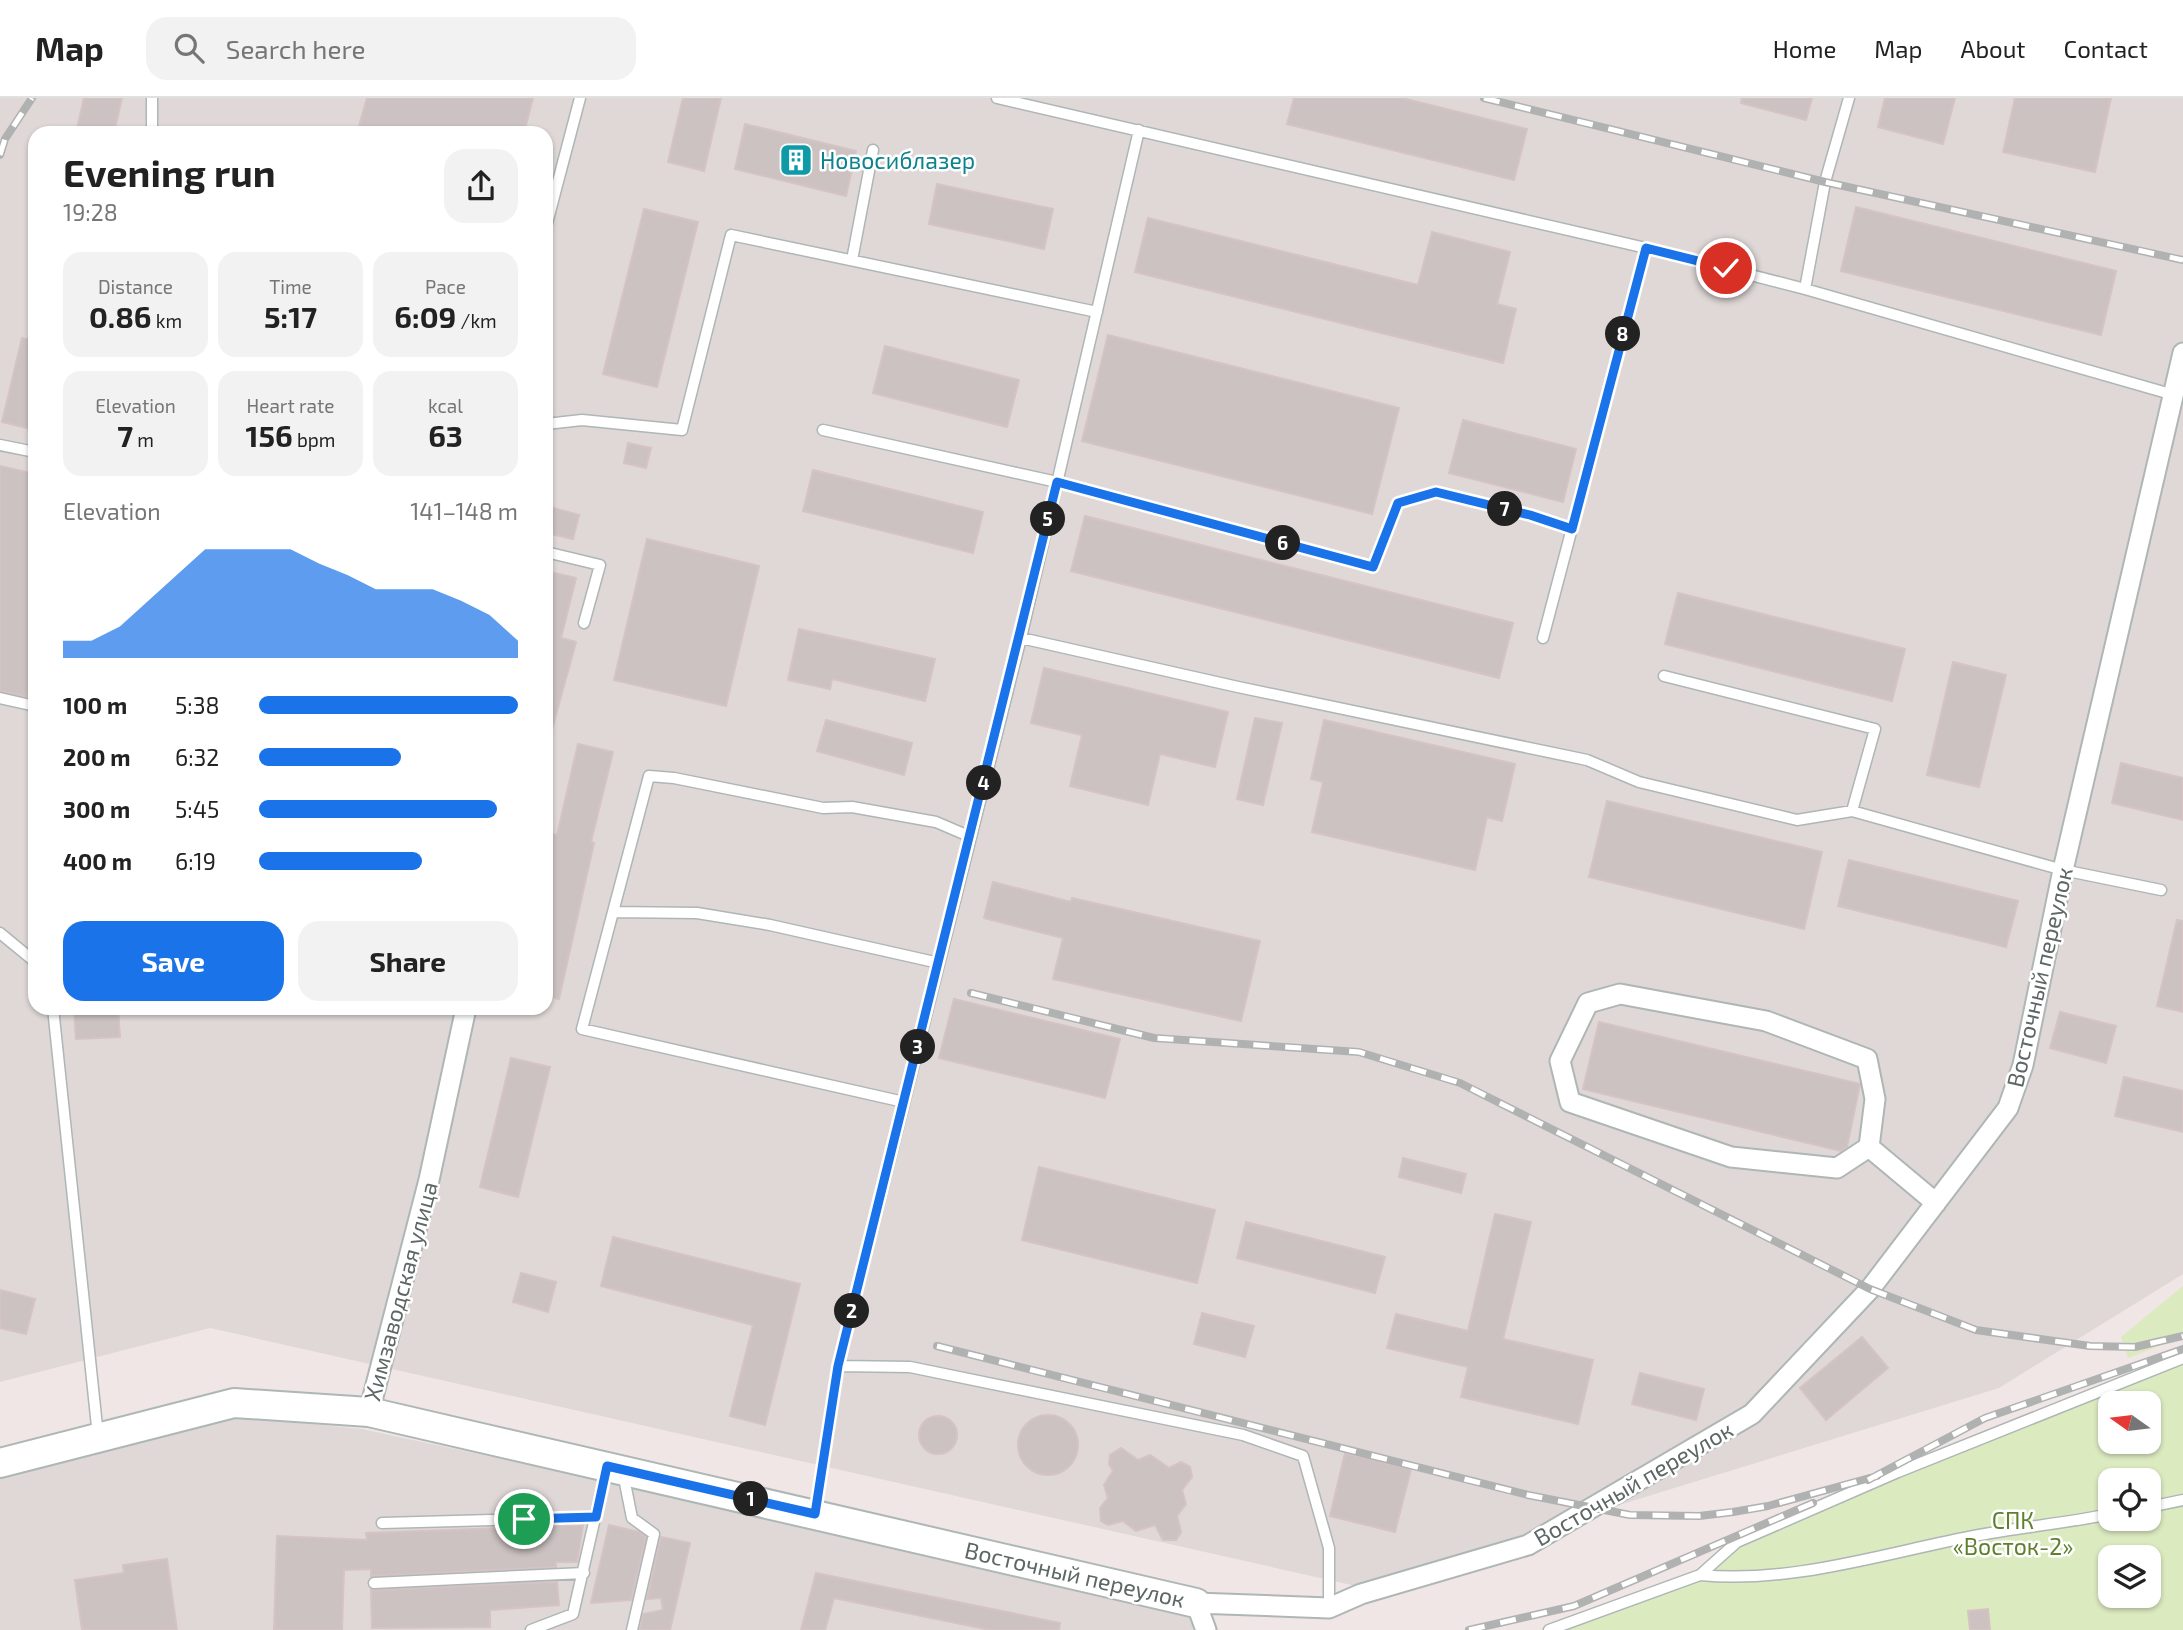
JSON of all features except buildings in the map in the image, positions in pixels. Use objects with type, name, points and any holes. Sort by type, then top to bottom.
[{"type":"street","name":"Восточный переулок","points":[[369,1412],[1196,1603],[1329,1608],[1361,1594],[1528,1545],[1752,1414],[1870,1289],[2007,1108],[2023,1065],[2063,870],[2183,353]]},
{"type":"street","points":[[1620,994],[1766,1021],[1867,1059],[1875,1099],[1869,1147],[1837,1168],[1731,1157],[1570,1102],[1560,1061],[1588,1003],[1620,994]]},
{"type":"street","name":"Химзаводская улица","points":[[0,1463],[234,1403],[369,1412],[429,1180],[464,1015]]},
{"type":"street","points":[[1869,1147],[1936,1203]]},
{"type":"street","points":[[1196,1603],[1206,1630]]},
{"type":"lane","points":[[152,98],[152,126]]},
{"type":"lane","points":[[553,201],[580,98]]},
{"type":"lane","points":[[997,98],[1646,248],[1805,289],[2175,395]]},
{"type":"lane","points":[[1805,289],[1825,182],[1849,98]]},
{"type":"lane","points":[[815,1514],[838,1366],[1021,638],[1139,130]]},
{"type":"lane","points":[[852,260],[873,150]]},
{"type":"lane","points":[[553,423],[582,420],[682,430],[731,235],[1097,312]]},
{"type":"lane","points":[[1543,638],[1646,248]]},
{"type":"lane","points":[[823,430],[1057,482],[1373,567],[1398,503],[1436,492],[1530,515],[1572,529]]},
{"type":"lane","points":[[0,445],[28,451]]},
{"type":"lane","points":[[553,554],[600,565],[584,623]]},
{"type":"lane","points":[[1021,638],[1238,687],[1587,760],[1639,782],[1797,821],[1853,811],[2063,870],[2161,890]]},
{"type":"lane","points":[[1664,676],[1875,729],[1853,811]]},
{"type":"lane","points":[[0,698],[28,704]]},
{"type":"lane","points":[[904,1102],[582,1029],[649,776],[674,778],[822,808],[852,807],[936,822],[971,838]]},
{"type":"lane","points":[[613,912],[697,913],[770,925],[939,963]]},
{"type":"lane","points":[[0,933],[28,955]]},
{"type":"lane","points":[[54,1015],[98,1436]]},
{"type":"lane","points":[[1549,1630],[1700,1575],[1737,1542],[1898,1472],[2183,1358]]},
{"type":"lane","points":[[838,1366],[910,1367],[1243,1435],[1303,1456],[1329,1548],[1329,1608]]},
{"type":"lane","points":[[531,1630],[573,1614],[596,1517],[615,1468]]},
{"type":"lane","points":[[615,1468],[632,1518],[654,1534],[632,1630]]},
{"type":"lane","points":[[2161,1505],[2183,1500]]},
{"type":"lane","points":[[1700,1575],[1731,1578],[1871,1560],[1978,1535],[2098,1516]]},
{"type":"lane","points":[[382,1523],[596,1517]]},
{"type":"lane","points":[[374,1583],[583,1573]]},
{"type":"shaded area","points":[[0,98],[2183,98],[2183,1274],[1999,1388],[1356,1586],[210,1328],[0,1382]]},
{"type":"shaded area","points":[[219,1415],[362,1429],[1211,1611],[1218,1630],[0,1630],[0,1476]]},
{"type":"green space","points":[[2183,1286],[2183,1337],[2128,1358],[2121,1337]]},
{"type":"green space","name":"СПК «Восток-2»","points":[[2183,1362],[2183,1630],[1565,1630],[1704,1577],[1718,1559],[1859,1490],[2098,1396],[2098,1454],[2161,1454],[2161,1391],[2110,1391]]},
{"type":"railway","points":[[0,155],[5,139],[32,98]]},
{"type":"railway","points":[[1484,98],[1825,182],[2183,260]]},
{"type":"railway","points":[[971,993],[1154,1038],[1359,1052],[1460,1083],[1870,1289],[1976,1330],[2090,1346],[2135,1347],[2183,1336]]},
{"type":"railway","points":[[937,1346],[1528,1495],[1630,1515],[1699,1516],[1733,1512],[1768,1506],[1877,1476]]},
{"type":"railway","points":[[1868,1480],[1985,1418],[2183,1349]]},
{"type":"railway","points":[[1469,1630],[1574,1606],[1813,1503]]},
{"type":"place","name":"Новосиблазер","points":[[796,160]]},
{"type":"route","points":[[524,1519],[596,1517],[607,1466],[815,1514],[838,1366],[1021,638],[1057,482],[1373,567],[1398,503],[1436,492],[1530,515],[1572,529],[1646,248],[1726,268]]}]
